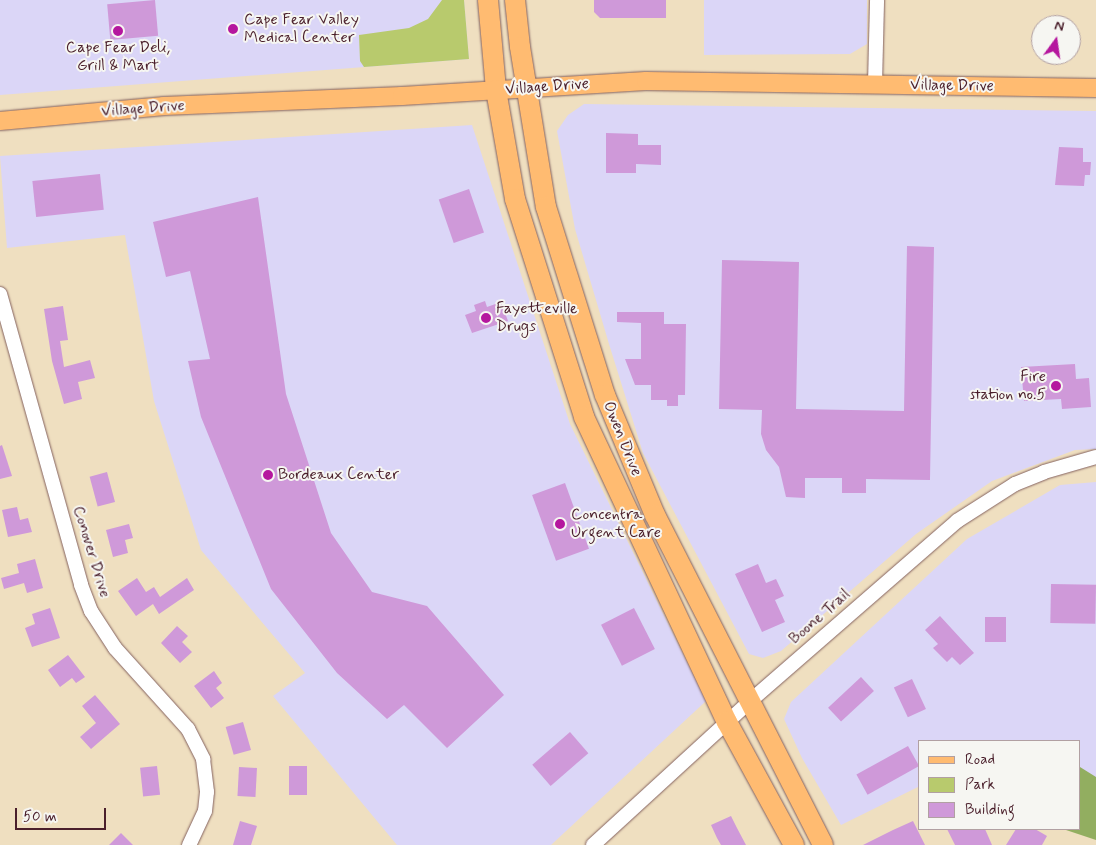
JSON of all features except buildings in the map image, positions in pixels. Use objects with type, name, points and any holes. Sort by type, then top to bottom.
[{"type":"highway","name":"Owen Drive","points":[[488,0],[496,90],[515,199],[584,417],[727,722],[794,845]]},
{"type":"highway","name":"Owen Drive","points":[[515,0],[526,88],[546,207],[605,395],[655,515],[823,845]]},
{"type":"main road","name":"Village Drive","points":[[0,121],[164,106],[664,81],[1096,88]]},
{"type":"street","points":[[875,84],[878,0]]},
{"type":"street","name":"Conover Drive","points":[[0,294],[81,585],[91,610],[115,648],[188,729],[203,759],[207,792],[205,811],[189,845]]},
{"type":"street","name":"Boone Trail","points":[[593,845],[749,702],[957,521],[1015,484],[1044,472],[1096,457]]},
{"type":"shaded area","name":"Cape Fear Valley Medical Center","points":[[0,0],[464,0],[469,59],[0,95]]},
{"type":"shaded area","points":[[704,0],[867,0],[867,44],[850,54],[704,55]]},
{"type":"shaded area","points":[[584,104],[1096,111],[1096,449],[1075,450],[992,481],[916,534],[781,651],[763,658],[749,654],[643,453],[609,344],[575,229],[557,131],[568,115]]},
{"type":"shaded area","name":"Bordeaux Center","points":[[472,125],[570,424],[706,701],[551,845],[397,845],[273,696],[305,673],[201,550],[154,401],[125,235],[7,248],[0,156]]},
{"type":"shaded area","points":[[1096,482],[1096,811],[1081,808],[1081,740],[918,740],[918,787],[841,825],[802,758],[784,719],[791,702],[967,539],[1060,485]]},
{"type":"green space","points":[[442,0],[464,0],[469,59],[364,67],[360,61],[359,35],[409,28],[428,19]]},
{"type":"green space","points":[[1081,768],[1096,777],[1096,840],[1066,830],[1081,830]]},
{"type":"place","name":"Cape Fear Valley Medical Center","points":[[233,29]]},
{"type":"place","name":"Cape Fear Deli, Grill & Mart","points":[[118,31]]},
{"type":"place","name":"Fayetteville Drugs","points":[[486,318]]},
{"type":"place","name":"Fire station no.5","points":[[1056,386]]},
{"type":"place","name":"Bordeaux Center","points":[[268,475]]},
{"type":"place","name":"Concentra Urgent Care","points":[[560,524]]}]
